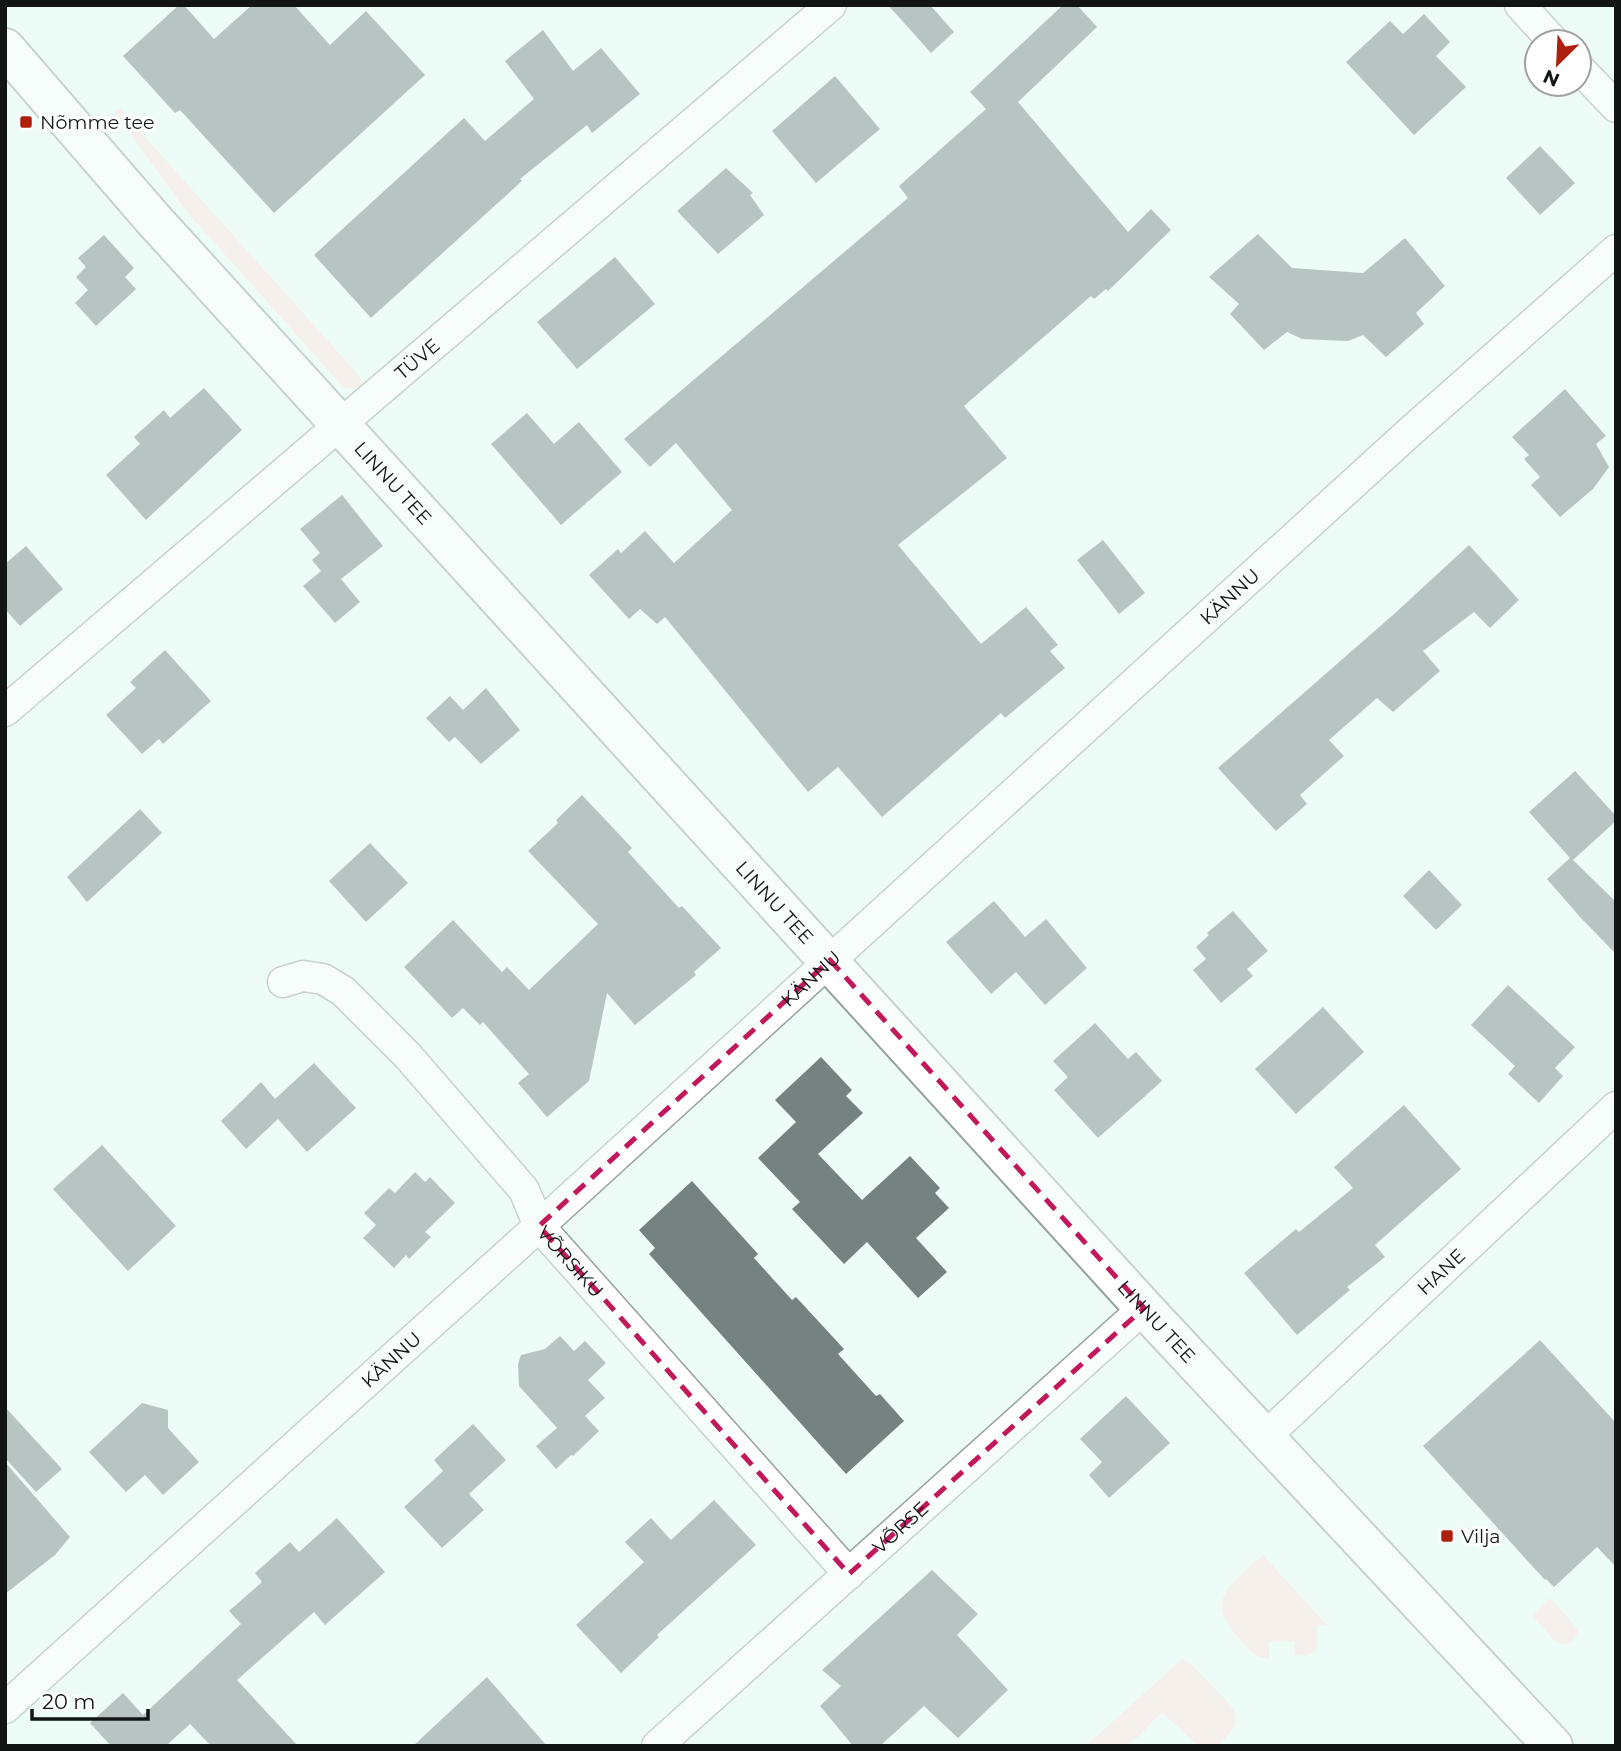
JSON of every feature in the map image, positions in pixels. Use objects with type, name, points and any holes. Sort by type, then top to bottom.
[{"type":"street","name":"TÜVE","points":[[5,711],[831,5]]},
{"type":"street","points":[[1520,5],[1541,28]]},
{"type":"street","name":"LINNU TEE","points":[[5,48],[153,219],[1144,1308],[1553,1746]]},
{"type":"street","points":[[1593,83],[1616,107]]},
{"type":"street","name":"KÄNNU","points":[[5,1708],[539,1226],[1402,439],[1616,250]]},
{"type":"street","name":"VÕRSIKU","points":[[283,982],[303,976],[323,979],[343,991],[408,1056],[524,1190],[539,1226],[849,1574]]},
{"type":"street","name":"HANE","points":[[1266,1436],[1616,1107]]},
{"type":"street","name":"VÕRSE","points":[[657,1746],[1144,1308]]},
{"type":"highlighted area","points":[[830,960],[1144,1308],[849,1574],[539,1226]]},
{"type":"shaded area","points":[[119,108],[355,371],[368,389],[344,388],[187,212],[114,111]]},
{"type":"shaded area","points":[[1263,1555],[1327,1625],[1317,1625],[1318,1646],[1315,1652],[1306,1656],[1294,1655],[1294,1641],[1269,1642],[1269,1659],[1264,1658],[1249,1649],[1228,1624],[1222,1602],[1226,1592],[1241,1574]]},
{"type":"shaded area","points":[[1550,1598],[1577,1628],[1575,1639],[1566,1645],[1557,1643],[1532,1616]]},
{"type":"shaded area","points":[[1182,1659],[1191,1664],[1233,1708],[1234,1726],[1219,1746],[1198,1746],[1162,1712],[1138,1737],[1124,1746],[1086,1746]]},
{"type":"building","points":[[179,5],[184,5],[214,39],[252,5],[294,5],[330,45],[366,11],[425,75],[274,213],[180,110],[175,113],[123,56]]},
{"type":"building","points":[[888,5],[930,5],[954,32],[931,53]]},
{"type":"building","points":[[1063,5],[1077,5],[1097,27],[1018,102],[1128,232],[1151,209],[1171,230],[1108,291],[1106,289],[1094,299],[1091,296],[964,406],[1007,458],[898,545],[981,644],[1026,607],[1058,645],[1050,651],[1065,668],[1005,718],[1001,713],[882,817],[838,767],[808,792],[665,617],[657,624],[640,609],[629,619],[589,575],[618,549],[621,553],[645,531],[674,563],[732,510],[676,443],[650,467],[624,439],[908,198],[899,186],[986,109],[970,92]]},
{"type":"building","points":[[1424,14],[1450,42],[1436,56],[1466,87],[1414,135],[1346,62],[1390,21],[1403,34]]},
{"type":"building","points":[[543,30],[573,71],[601,48],[640,94],[592,133],[587,125],[520,179],[522,181],[371,318],[314,255],[464,118],[485,141],[534,99],[505,61]]},
{"type":"building","points":[[835,76],[880,129],[816,183],[772,131]]},
{"type":"building","points":[[1540,146],[1575,183],[1540,215],[1506,178]]},
{"type":"building","points":[[726,168],[753,193],[750,195],[764,215],[718,254],[677,211]]},
{"type":"building","points":[[1258,234],[1292,268],[1363,273],[1405,238],[1445,286],[1416,313],[1424,324],[1386,357],[1363,335],[1348,341],[1302,339],[1287,332],[1264,350],[1230,314],[1239,304],[1209,277]]},
{"type":"building","points":[[104,235],[134,268],[125,277],[136,289],[96,326],[75,303],[88,290],[76,277],[86,267],[78,258]]},
{"type":"building","points":[[615,257],[655,304],[577,369],[537,322]]},
{"type":"building","points":[[204,388],[242,430],[146,520],[106,475],[140,444],[134,437],[164,410],[170,418]]},
{"type":"building","points":[[1565,389],[1606,436],[1596,444],[1609,467],[1593,489],[1560,517],[1531,485],[1540,477],[1524,459],[1529,455],[1512,437]]},
{"type":"building","points":[[527,413],[554,444],[579,422],[622,472],[561,525],[491,444]]},
{"type":"building","points":[[342,495],[383,546],[341,579],[360,602],[335,623],[303,586],[321,571],[312,560],[320,553],[300,529]]},
{"type":"building","points":[[1103,540],[1145,593],[1119,614],[1077,560]]},
{"type":"building","points":[[1469,545],[1519,600],[1490,628],[1474,612],[1423,651],[1440,671],[1393,712],[1377,698],[1329,740],[1344,756],[1300,795],[1307,804],[1276,831],[1218,768]]},
{"type":"building","points":[[26,546],[63,589],[20,626],[5,609],[5,564]]},
{"type":"building","points":[[165,650],[211,701],[163,744],[159,739],[142,754],[106,715],[136,688],[130,682]]},
{"type":"building","points":[[486,688],[520,730],[481,764],[455,737],[449,742],[426,718],[450,696],[463,710]]},
{"type":"building","points":[[1575,771],[1616,816],[1616,821],[1573,860],[1616,902],[1616,954],[1547,879],[1570,858],[1529,812]]},
{"type":"building","points":[[582,795],[632,848],[628,852],[679,908],[682,906],[721,948],[694,972],[696,975],[635,1025],[607,993],[589,1081],[547,1117],[518,1083],[529,1074],[483,1022],[480,1025],[463,1008],[452,1018],[404,967],[453,920],[502,972],[507,967],[529,990],[598,924],[528,851],[558,823],[556,820]]},
{"type":"building","points":[[140,809],[162,833],[87,902],[67,877]]},
{"type":"building","points":[[370,843],[408,883],[366,922],[329,881]]},
{"type":"building","points":[[1429,870],[1462,905],[1436,930],[1403,896]]},
{"type":"building","points":[[994,901],[1025,937],[1046,919],[1087,968],[1045,1005],[1016,972],[991,994],[946,942]]},
{"type":"building","points":[[1233,911],[1268,951],[1247,969],[1253,976],[1221,1003],[1193,970],[1206,959],[1196,947],[1209,935],[1207,933]]},
{"type":"building","points":[[1508,985],[1575,1047],[1555,1068],[1563,1076],[1539,1103],[1508,1074],[1515,1066],[1471,1025]]},
{"type":"building","points":[[1323,1007],[1364,1052],[1296,1114],[1255,1069]]},
{"type":"building","points":[[1095,1023],[1128,1059],[1136,1052],[1162,1081],[1098,1138],[1054,1090],[1068,1077],[1053,1061]]},
{"type":"building","points":[[821,1057],[852,1090],[846,1096],[863,1113],[818,1154],[862,1200],[910,1156],[940,1188],[935,1193],[949,1208],[916,1238],[947,1272],[918,1298],[867,1242],[844,1264],[792,1209],[800,1202],[758,1158],[796,1122],[775,1100]]},
{"type":"building","points":[[314,1063],[356,1108],[307,1152],[278,1119],[246,1149],[221,1121],[261,1082],[275,1099]]},
{"type":"building","points":[[1404,1105],[1461,1169],[1375,1245],[1385,1257],[1347,1287],[1350,1290],[1297,1335],[1244,1273],[1296,1229],[1299,1232],[1353,1188],[1334,1167]]},
{"type":"building","points":[[102,1145],[176,1226],[128,1271],[53,1189]]},
{"type":"building","points":[[415,1172],[425,1182],[430,1177],[455,1203],[425,1232],[431,1237],[409,1259],[406,1255],[394,1268],[363,1238],[376,1225],[364,1213],[389,1188],[395,1193]]},
{"type":"building","points":[[692,1181],[758,1254],[754,1258],[792,1300],[796,1297],[844,1349],[838,1354],[876,1396],[880,1394],[904,1421],[846,1474],[649,1254],[655,1248],[639,1230]]},
{"type":"building","points":[[560,1336],[574,1351],[585,1341],[606,1363],[588,1380],[605,1398],[585,1416],[599,1431],[556,1469],[536,1446],[557,1428],[519,1386],[518,1364],[521,1355],[545,1349]]},
{"type":"building","points":[[1540,1340],[1616,1423],[1616,1567],[1597,1547],[1554,1587],[1423,1446]]},
{"type":"building","points":[[1126,1396],[1170,1443],[1109,1498],[1089,1475],[1102,1462],[1080,1439]]},
{"type":"building","points":[[142,1403],[168,1410],[168,1428],[199,1462],[163,1495],[145,1475],[126,1492],[89,1452]]},
{"type":"building","points":[[5,1407],[62,1469],[36,1492],[5,1458]]},
{"type":"building","points":[[473,1424],[506,1460],[469,1494],[484,1510],[442,1548],[404,1507],[443,1471],[434,1460]]},
{"type":"building","points":[[5,1462],[70,1537],[55,1555],[5,1594]]},
{"type":"building","points":[[714,1500],[756,1545],[657,1635],[659,1637],[621,1673],[576,1625],[644,1562],[625,1542],[651,1518],[671,1540]]},
{"type":"building","points":[[337,1518],[385,1572],[325,1625],[314,1612],[237,1680],[298,1746],[211,1746],[190,1724],[168,1744],[170,1746],[111,1746],[90,1723],[123,1693],[143,1715],[241,1624],[229,1611],[262,1582],[255,1573],[290,1542],[299,1552]]},
{"type":"building","points":[[932,1570],[978,1614],[957,1635],[1008,1690],[958,1738],[924,1706],[880,1746],[853,1746],[820,1706],[841,1686],[822,1670]]},
{"type":"building","points":[[487,1677],[547,1746],[413,1746]]},
{"type":"place","name":"Nõmme tee","points":[[26,122]]},
{"type":"place","name":"Vilja","points":[[1447,1536]]}]
